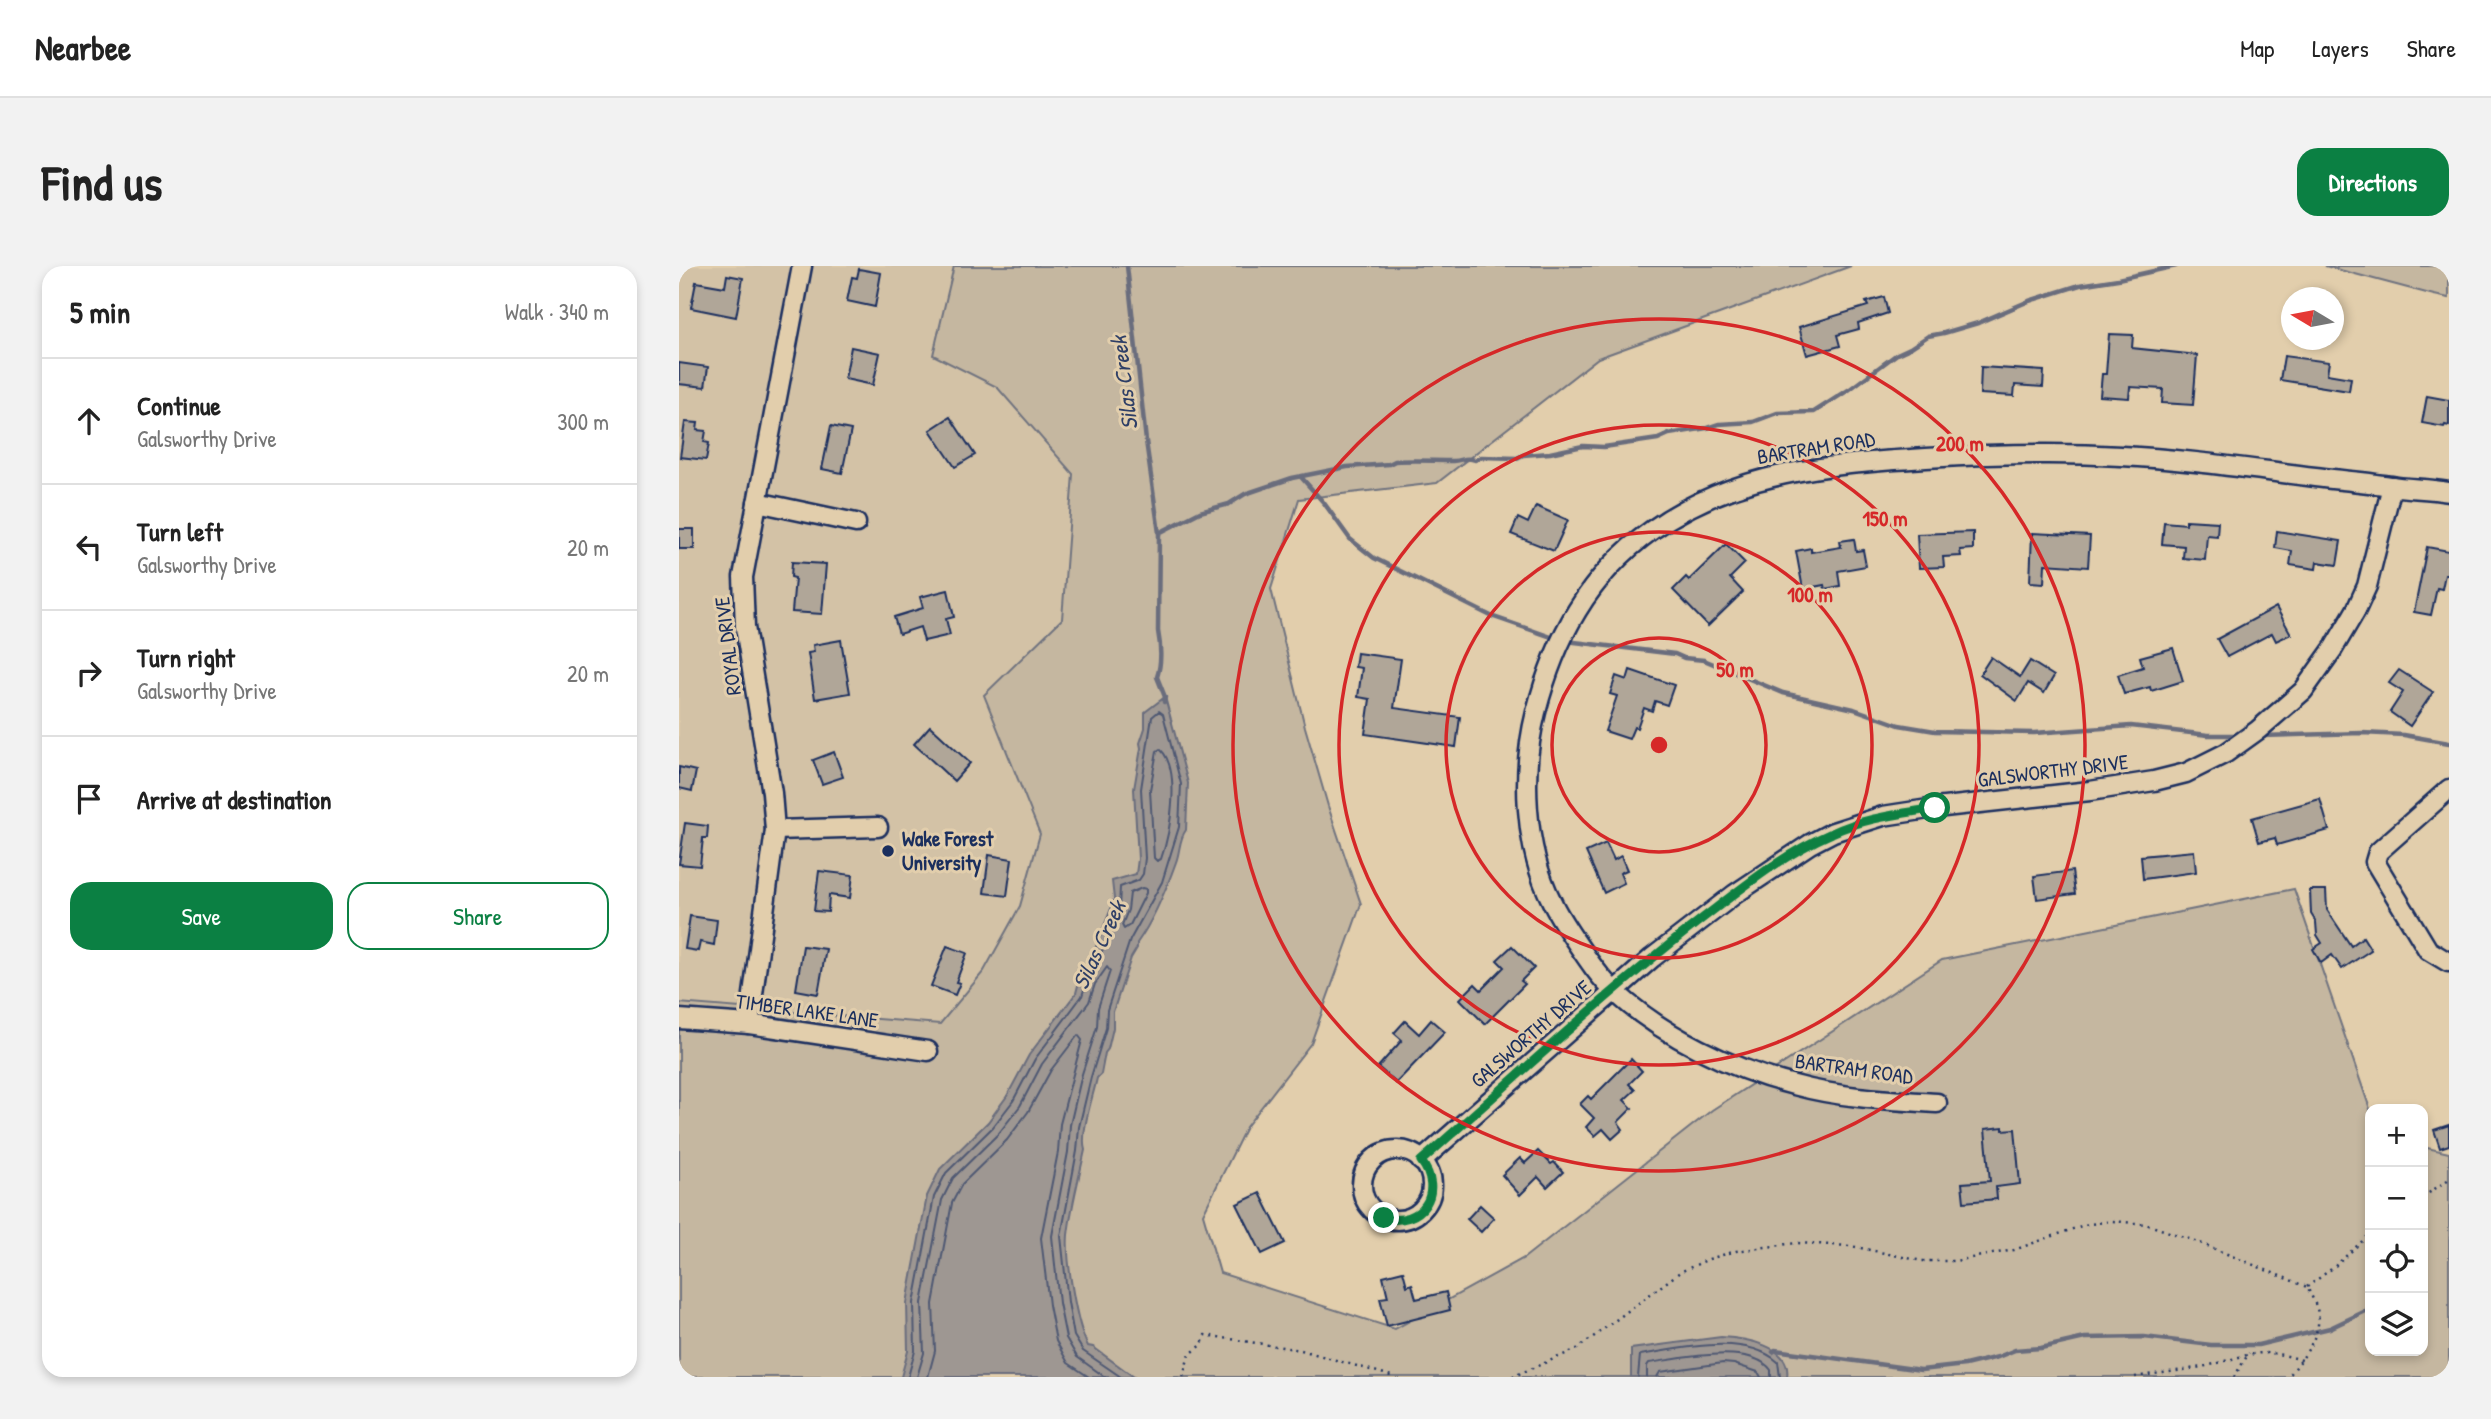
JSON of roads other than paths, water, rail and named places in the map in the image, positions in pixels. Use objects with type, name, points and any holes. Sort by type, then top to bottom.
[{"type":"street","name":"ROYAL DRIVE","points":[[749,1024],[775,830],[772,793],[745,626],[743,577],[803,266]]},
{"type":"street","name":"BARTRAM ROAD","points":[[1937,1103],[1824,1092],[1766,1077],[1722,1059],[1670,1031],[1614,991],[1586,958],[1551,901],[1541,876],[1529,816],[1528,759],[1532,727],[1549,666],[1576,608],[1600,578],[1627,550],[1653,529],[1711,497],[1752,481],[1822,467],[1929,458],[2056,454],[2121,456],[2199,462],[2449,492]]},
{"type":"street","name":"GALSWORTHY DRIVE","points":[[1421,1161],[1652,958],[1777,864],[1833,832],[1884,817],[1935,808],[2154,781],[2186,773],[2227,753],[2303,691],[2333,649],[2367,586],[2392,486]]},
{"type":"street","points":[[757,502],[856,523]]},
{"type":"street","points":[[2448,962],[2428,950],[2375,862],[2378,852],[2449,789]]},
{"type":"street","points":[[775,830],[878,827]]},
{"type":"street","name":"TIMBER LAKE LANE","points":[[679,1019],[749,1024],[928,1051]]},
{"type":"water","points":[[1165,697],[1188,783],[1186,830],[1164,894],[1137,943],[1113,1012],[1113,1028],[1108,1049],[1101,1074],[1097,1078],[1086,1125],[1085,1150],[1068,1235],[1073,1291],[1088,1346],[1134,1377],[901,1377],[908,1351],[907,1303],[927,1196],[940,1169],[988,1122],[1007,1096],[1029,1055],[1076,993],[1112,906],[1112,881],[1136,874],[1138,859],[1134,789],[1140,743],[1145,728],[1145,712]]},
{"type":"water","points":[[1721,1337],[1765,1345],[1782,1357],[1787,1366],[1787,1377],[1631,1377],[1631,1349]]},
{"type":"waterway","name":"Silas Creek","points":[[1127,266],[1159,533],[1158,631],[1161,654],[1157,677],[1165,697],[1164,702]]},
{"type":"waterway","points":[[1159,533],[1200,512],[1229,504],[1245,494],[1292,478],[1347,467],[1389,464],[1395,461],[1517,458],[1583,446],[1604,447],[1658,439],[1669,434],[1719,424],[1753,422],[1777,413],[1814,412],[1897,354],[1928,336],[1978,323],[2029,301],[2080,285],[2176,266]]},
{"type":"waterway","points":[[1301,477],[1350,539],[1374,558],[1491,616],[1557,639]]},
{"type":"waterway","points":[[1566,641],[1704,660],[1783,693],[1854,709],[1899,725],[1935,731],[2034,733],[2131,726],[2208,735],[2239,735]]},
{"type":"waterway","points":[[2262,736],[2362,733],[2404,735],[2449,743]]},
{"type":"waterway","points":[[1773,1352],[1775,1350],[1921,1370],[1965,1365],[2015,1350],[2041,1348],[2085,1338],[2144,1337],[2211,1345],[2258,1345],[2330,1328],[2365,1311]]},
{"type":"place","name":"Wake Forest University","points":[[888,851]]}]
